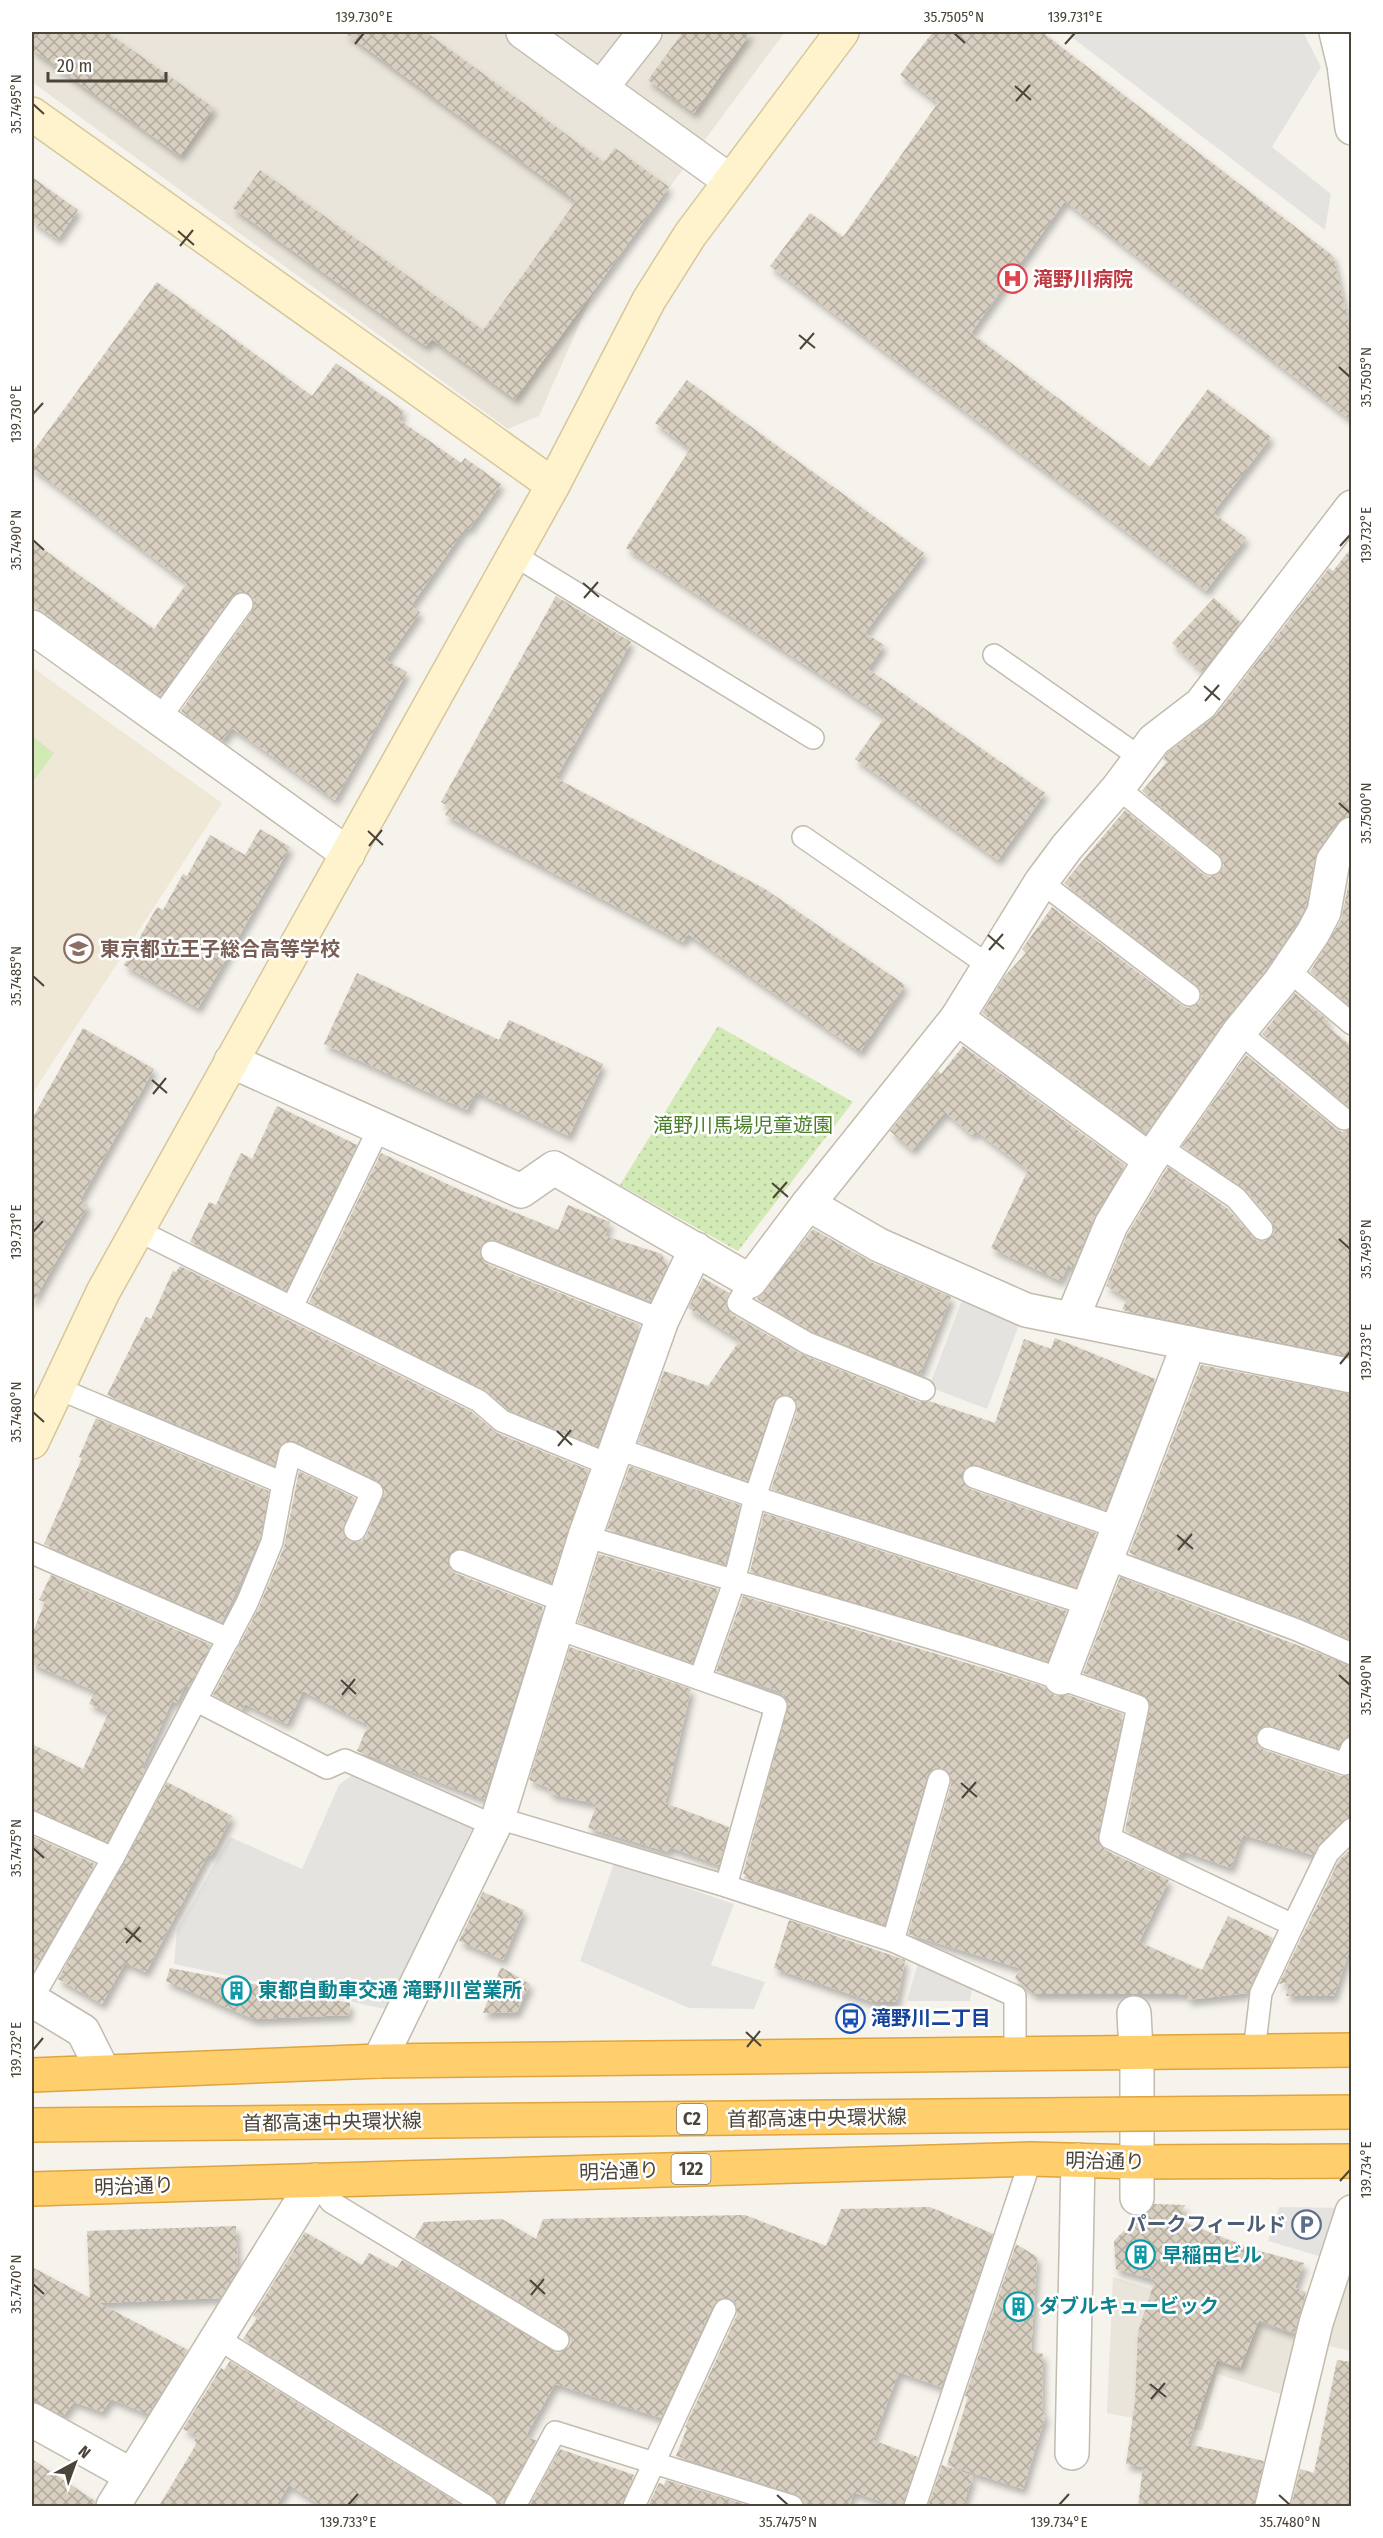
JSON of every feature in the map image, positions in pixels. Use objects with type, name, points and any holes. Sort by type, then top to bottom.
[{"type":"highway","points":[[32,2075],[379,2061],[1352,2050]]},
{"type":"highway","name":"首都高速中央環状線","points":[[32,2125],[1352,2112]]},
{"type":"highway","name":"明治通り","points":[[32,2189],[1031,2159],[1137,2162],[1352,2161]]},
{"type":"street","points":[[523,32],[730,181]]},
{"type":"street","points":[[601,88],[645,32]]},
{"type":"street","points":[[32,1442],[103,1292],[553,485],[649,300],[690,235],[842,32]]},
{"type":"street","points":[[1336,32],[1344,65],[1352,128]]},
{"type":"street","points":[[32,114],[553,485]]},
{"type":"street","points":[[231,1061],[521,1191],[554,1168],[750,1281],[808,1204],[957,1018],[1041,882],[1154,740],[1201,704],[1352,507]]},
{"type":"street","points":[[32,627],[348,854]]},
{"type":"street","points":[[1072,1319],[1111,1225],[1155,1153],[1239,1032],[1288,970],[1324,912],[1333,861],[1350,841]]},
{"type":"street","points":[[957,1018],[1155,1153]]},
{"type":"street","points":[[808,1204],[879,1245],[1026,1310],[1351,1375]]},
{"type":"street","points":[[379,2061],[496,1822],[585,1536],[662,1320],[696,1249]]},
{"type":"street","points":[[1061,1678],[1189,1343]]},
{"type":"street","points":[[32,2000],[83,2031],[103,2071]]},
{"type":"street","points":[[1134,2013],[1137,2198]]},
{"type":"street","points":[[1072,2453],[1078,2160]]},
{"type":"street","points":[[113,2506],[315,2180]]},
{"type":"street","points":[[1272,2506],[1316,2323],[1352,2212]]},
{"type":"street","points":[[32,2420],[131,2475]]},
{"type":"lane","points":[[514,555],[813,738]]},
{"type":"lane","points":[[160,718],[242,604]]},
{"type":"lane","points":[[994,655],[1140,758]]},
{"type":"lane","points":[[1118,788],[1211,864]]},
{"type":"lane","points":[[803,837],[988,965]]},
{"type":"lane","points":[[1041,882],[1189,995]]},
{"type":"lane","points":[[1288,970],[1352,1024]]},
{"type":"lane","points":[[1239,1032],[1344,1119]]},
{"type":"lane","points":[[292,1307],[379,1128]]},
{"type":"lane","points":[[1155,1153],[1236,1198],[1262,1230]]},
{"type":"lane","points":[[137,1230],[479,1401],[502,1421],[613,1457],[755,1497],[1090,1605]]},
{"type":"lane","points":[[492,1252],[662,1320]]},
{"type":"lane","points":[[750,1281],[738,1303],[807,1343],[924,1390]]},
{"type":"lane","points":[[57,1388],[283,1483]]},
{"type":"lane","points":[[700,1679],[734,1582],[755,1497],[785,1407]]},
{"type":"lane","points":[[32,2000],[113,1858],[229,1639],[272,1542],[290,1453],[372,1491],[355,1530]]},
{"type":"lane","points":[[974,1477],[1119,1528]]},
{"type":"lane","points":[[585,1536],[1061,1678],[1138,1706],[1110,1838],[1293,1925]]},
{"type":"lane","points":[[32,1553],[229,1639]]},
{"type":"lane","points":[[1107,1559],[1297,1630],[1352,1654]]},
{"type":"lane","points":[[460,1561],[560,1615],[700,1679],[776,1706],[726,1886]]},
{"type":"lane","points":[[197,1701],[327,1768],[345,1760],[496,1822],[726,1886],[892,1941],[1015,1996],[1016,2055]]},
{"type":"lane","points":[[1268,1738],[1345,1764],[1352,1748]]},
{"type":"lane","points":[[892,1941],[939,1780]]},
{"type":"lane","points":[[32,1822],[113,1858]]},
{"type":"lane","points":[[1254,2052],[1261,1994],[1328,1853],[1352,1829]]},
{"type":"lane","points":[[915,2506],[1031,2159]]},
{"type":"lane","points":[[315,2180],[331,2202],[558,2340]]},
{"type":"lane","points":[[634,2506],[725,2310]]},
{"type":"lane","points":[[217,2338],[486,2506]]},
{"type":"lane","points":[[515,2506],[555,2432],[792,2506]]},
{"type":"shaded area","points":[[32,32],[785,32],[596,286],[539,416],[508,429],[32,82]]},
{"type":"shaded area","points":[[1065,32],[1303,32],[1321,67],[1272,147],[1331,194],[1325,230]]},
{"type":"shaded area","name":"東京都立王子総合高等学校","points":[[32,667],[222,803],[32,1094]]},
{"type":"shaded area","points":[[964,1295],[1022,1317],[987,1409],[929,1387]]},
{"type":"shaded area","points":[[352,1775],[472,1829],[385,2009],[174,1964],[177,1930],[230,1837],[302,1869],[339,1785]]},
{"type":"shaded area","points":[[614,1863],[734,1904],[711,1965],[765,1982],[754,2009],[689,2008],[580,1961]]},
{"type":"shaded area","points":[[918,1963],[972,1988],[970,2001],[907,2001]]},
{"type":"shaded area","name":"パークフィールド","points":[[1279,2207],[1347,2208],[1329,2259],[1268,2241]]},
{"type":"shaded area","points":[[1351,2259],[1351,2351],[1321,2344]]},
{"type":"shaded area","points":[[1113,2277],[1302,2337],[1290,2397],[1217,2374],[1202,2431],[1107,2413]]},
{"type":"green space","points":[[32,736],[54,753],[32,783]]},
{"type":"green space","name":"滝野川馬場児童遊園","points":[[718,1026],[853,1102],[738,1251],[620,1185]]},
{"type":"building","points":[[32,32],[107,32],[214,108],[180,156],[32,49]]},
{"type":"building","points":[[344,32],[426,32],[604,162],[615,148],[669,187],[515,399],[432,339],[426,346],[233,208],[260,170],[483,330],[576,201]]},
{"type":"building","points":[[683,32],[751,32],[694,113],[648,80]]},
{"type":"building","points":[[933,32],[1042,32],[1333,256],[1352,336],[1352,421],[1065,201],[971,333],[1150,467],[1208,389],[1271,437],[1213,513],[1246,538],[1206,591],[770,266],[810,213],[843,237],[938,103],[900,75]]},
{"type":"building","points":[[32,177],[78,210],[58,239],[32,221]]},
{"type":"building","points":[[157,282],[312,396],[336,363],[404,411],[398,419],[461,463],[465,458],[501,484],[469,529],[466,527],[411,606],[420,612],[386,660],[407,672],[335,800],[232,728],[222,741],[181,711],[252,611],[254,599],[249,593],[237,592],[232,597],[160,696],[32,604],[32,541],[154,629],[187,583],[32,468],[32,453]]},
{"type":"building","points":[[687,380],[924,553],[865,633],[884,645],[868,669],[1045,793],[998,860],[855,759],[885,717],[626,548],[690,449],[655,423]]},
{"type":"building","points":[[1352,547],[1352,816],[1337,823],[1317,851],[1306,906],[1297,923],[1265,971],[1224,1021],[1146,1133],[982,1013],[1004,977],[1026,953],[1022,949],[1052,907],[1181,1005],[1188,1008],[1199,1003],[1202,996],[1197,985],[1064,883],[1125,810],[1203,874],[1210,877],[1220,872],[1224,865],[1219,854],[1142,791],[1167,762],[1163,759],[1167,753],[1216,715],[1329,568],[1333,571]]},
{"type":"building","points":[[556,596],[631,642],[556,778],[765,889],[905,985],[860,1052],[688,934],[683,942],[445,815],[450,807],[441,802]]},
{"type":"building","points":[[1214,598],[1240,622],[1202,671],[1172,643]]},
{"type":"building","points":[[260,829],[290,847],[198,1008],[124,965],[157,907],[163,910],[183,874],[187,876],[210,835],[245,855]]},
{"type":"building","points":[[1352,867],[1352,995],[1346,1002],[1310,972],[1341,920]]},
{"type":"building","points":[[357,973],[499,1040],[509,1020],[603,1064],[569,1136],[476,1092],[467,1110],[324,1044]]},
{"type":"building","points":[[1295,993],[1329,1021],[1326,1025],[1352,1047],[1352,1109],[1262,1034]]},
{"type":"building","points":[[83,1028],[154,1069],[80,1200],[88,1205],[32,1304],[32,1119]]},
{"type":"building","points":[[963,1046],[1125,1165],[1095,1215],[1073,1268],[1068,1265],[1061,1281],[991,1248],[1028,1170],[976,1131],[972,1135],[945,1112],[912,1150],[890,1131],[938,1071],[941,1074]]},
{"type":"building","points":[[1246,1055],[1336,1129],[1342,1132],[1352,1129],[1352,1357],[1126,1311],[1122,1309],[1128,1298],[1106,1286],[1128,1233],[1168,1167],[1227,1208],[1257,1241],[1265,1241],[1274,1234],[1272,1221],[1246,1190],[1182,1146]]},
{"type":"building","points":[[277,1106],[357,1145],[286,1290],[190,1242],[209,1202],[216,1205],[241,1153],[252,1159]]},
{"type":"building","points":[[381,1153],[460,1190],[558,1230],[568,1205],[610,1222],[605,1236],[662,1254],[667,1266],[650,1301],[497,1240],[485,1242],[480,1248],[482,1259],[487,1264],[640,1325],[597,1446],[509,1410],[485,1390],[309,1302]]},
{"type":"building","points":[[813,1229],[871,1262],[951,1297],[920,1374],[813,1332],[757,1299]]},
{"type":"building","points":[[180,1266],[472,1412],[497,1433],[589,1470],[551,1583],[465,1549],[453,1551],[448,1557],[450,1568],[455,1573],[543,1607],[484,1799],[357,1751],[368,1725],[303,1691],[287,1724],[245,1704],[242,1710],[213,1695],[258,1609],[284,1547],[299,1471],[355,1498],[342,1531],[350,1542],[362,1541],[366,1536],[385,1491],[377,1480],[295,1441],[281,1444],[274,1465],[107,1395],[146,1317],[151,1319],[173,1271],[176,1272]]},
{"type":"building","points":[[703,1278],[729,1293],[725,1304],[731,1314],[801,1354],[919,1402],[929,1401],[995,1423],[1024,1339],[1051,1349],[1055,1338],[1155,1379],[1105,1510],[978,1465],[971,1465],[962,1472],[962,1480],[970,1489],[1096,1533],[1076,1587],[771,1489],[797,1411],[795,1399],[788,1395],[777,1397],[773,1403],[747,1481],[638,1442],[664,1371],[708,1386],[740,1340],[688,1308]]},
{"type":"building","points":[[1201,1365],[1352,1394],[1352,1640],[1301,1618],[1129,1553]]},
{"type":"building","points":[[96,1418],[269,1491],[260,1538],[222,1622],[44,1544],[82,1458],[79,1457]]},
{"type":"building","points":[[630,1466],[740,1505],[725,1565],[607,1529]]},
{"type":"building","points":[[764,1513],[1067,1611],[1047,1661],[750,1572]]},
{"type":"building","points":[[599,1554],[718,1589],[692,1663],[578,1622]]},
{"type":"building","points":[[51,1575],[211,1645],[189,1687],[185,1685],[177,1703],[172,1701],[142,1768],[145,1770],[107,1842],[32,1809],[32,1744],[83,1769],[109,1712],[89,1704],[95,1691],[32,1664],[32,1634],[45,1602],[39,1600]]},
{"type":"building","points":[[1120,1577],[1352,1666],[1352,1735],[1344,1738],[1338,1748],[1272,1726],[1260,1728],[1256,1734],[1258,1746],[1264,1750],[1341,1776],[1352,1775],[1352,1817],[1343,1820],[1319,1844],[1313,1855],[1243,1835],[1231,1868],[1183,1851],[1180,1857],[1125,1831],[1150,1703],[1142,1694],[1083,1673]]},
{"type":"building","points":[[743,1596],[1045,1687],[1055,1696],[1068,1695],[1123,1714],[1098,1840],[1105,1850],[1169,1880],[1139,1942],[1202,1970],[1228,1916],[1273,1938],[1249,1989],[1246,1990],[1248,1993],[1187,2000],[1189,1995],[1178,1994],[1034,1994],[1015,1978],[1019,1968],[908,1934],[951,1784],[949,1772],[942,1768],[931,1770],[927,1776],[884,1925],[797,1896],[798,1894],[744,1878],[746,1875],[743,1874],[788,1704],[782,1692],[716,1671]]},
{"type":"building","points":[[570,1647],[691,1689],[665,1803],[729,1827],[719,1865],[670,1847],[668,1852],[588,1828],[597,1804],[551,1794],[547,1787],[529,1780]]},
{"type":"building","points":[[167,1782],[232,1816],[211,1856],[208,1854],[146,1972],[125,1963],[102,2004],[58,1979]]},
{"type":"building","points":[[32,1836],[95,1864],[36,1966],[32,1964]]},
{"type":"building","points":[[1352,1848],[1352,1943],[1334,1996],[1286,1996],[1289,1982],[1279,1984],[1339,1860]]},
{"type":"building","points":[[483,1892],[524,1910],[503,1960],[459,1941]]},
{"type":"building","points":[[789,1920],[905,1960],[897,2002],[873,2002],[774,1968]]},
{"type":"building","points":[[501,1967],[530,1984],[517,2012],[483,2013]]},
{"type":"building","name":"東都自動車交通 滝野川営業所","points":[[170,1968],[350,2003],[349,2015],[254,2019],[166,1981]]},
{"type":"building","points":[[1154,2204],[1185,2205],[1179,2220],[1252,2249],[1304,2263],[1295,2288],[1306,2292],[1294,2333],[1259,2320],[1240,2368],[1217,2360],[1188,2444],[1264,2461],[1254,2506],[1138,2506],[1143,2467],[1126,2464],[1135,2402],[1138,2332],[1155,2280],[1116,2269],[1114,2241],[1138,2216],[1147,2214]]},
{"type":"building","points":[[930,2207],[993,2234],[941,2387],[899,2372],[873,2440],[918,2457],[903,2506],[895,2506],[853,2492],[850,2506],[804,2506],[802,2498],[796,2494],[676,2456],[687,2428],[685,2427],[737,2315],[736,2303],[730,2298],[718,2299],[713,2305],[661,2418],[555,2384],[525,2437],[536,2440],[502,2506],[499,2506],[493,2495],[243,2339],[257,2318],[253,2316],[305,2232],[362,2265],[369,2253],[397,2268],[402,2260],[558,2353],[569,2347],[571,2341],[565,2329],[415,2238],[424,2222],[502,2219],[536,2239],[543,2219],[745,2215],[826,2246],[841,2209]]},
{"type":"building","points":[[236,2226],[238,2269],[220,2298],[99,2303],[188,2350],[148,2414],[111,2399],[102,2412],[74,2402],[63,2416],[32,2401],[32,2267],[90,2298],[87,2231]]},
{"type":"building","points":[[1016,2244],[1037,2257],[1031,2351],[1043,2354],[1042,2412],[1046,2414],[1023,2489],[947,2465],[968,2397],[965,2396]]},
{"type":"building","points":[[1337,2360],[1352,2362],[1352,2506],[1291,2506],[1300,2469],[1314,2473]]},
{"type":"building","points":[[230,2361],[463,2506],[322,2506],[289,2485],[276,2506],[159,2506],[197,2443],[194,2441],[197,2435],[183,2429],[221,2368],[224,2370]]},
{"type":"building","points":[[560,2449],[634,2475],[621,2506],[529,2506]]},
{"type":"building","points":[[32,2459],[95,2501],[94,2506],[32,2506]]},
{"type":"building","points":[[942,2465],[973,2476],[963,2506],[928,2506]]},
{"type":"building","points":[[666,2480],[751,2506],[648,2506],[659,2483],[664,2485]]},
{"type":"place","name":"滝野川病院","points":[[1012,279]]},
{"type":"place","name":"東京都立王子総合高等学校","points":[[79,949]]},
{"type":"place","name":"東都自動車交通 滝野川営業所","points":[[237,1990]]},
{"type":"place","name":"滝野川二丁目","points":[[850,2018]]},
{"type":"place","name":"パークフィールド","points":[[1307,2224]]},
{"type":"place","name":"早稲田ビル","points":[[1141,2255]]},
{"type":"place","name":"ダブルキュービック","points":[[1018,2306]]}]
